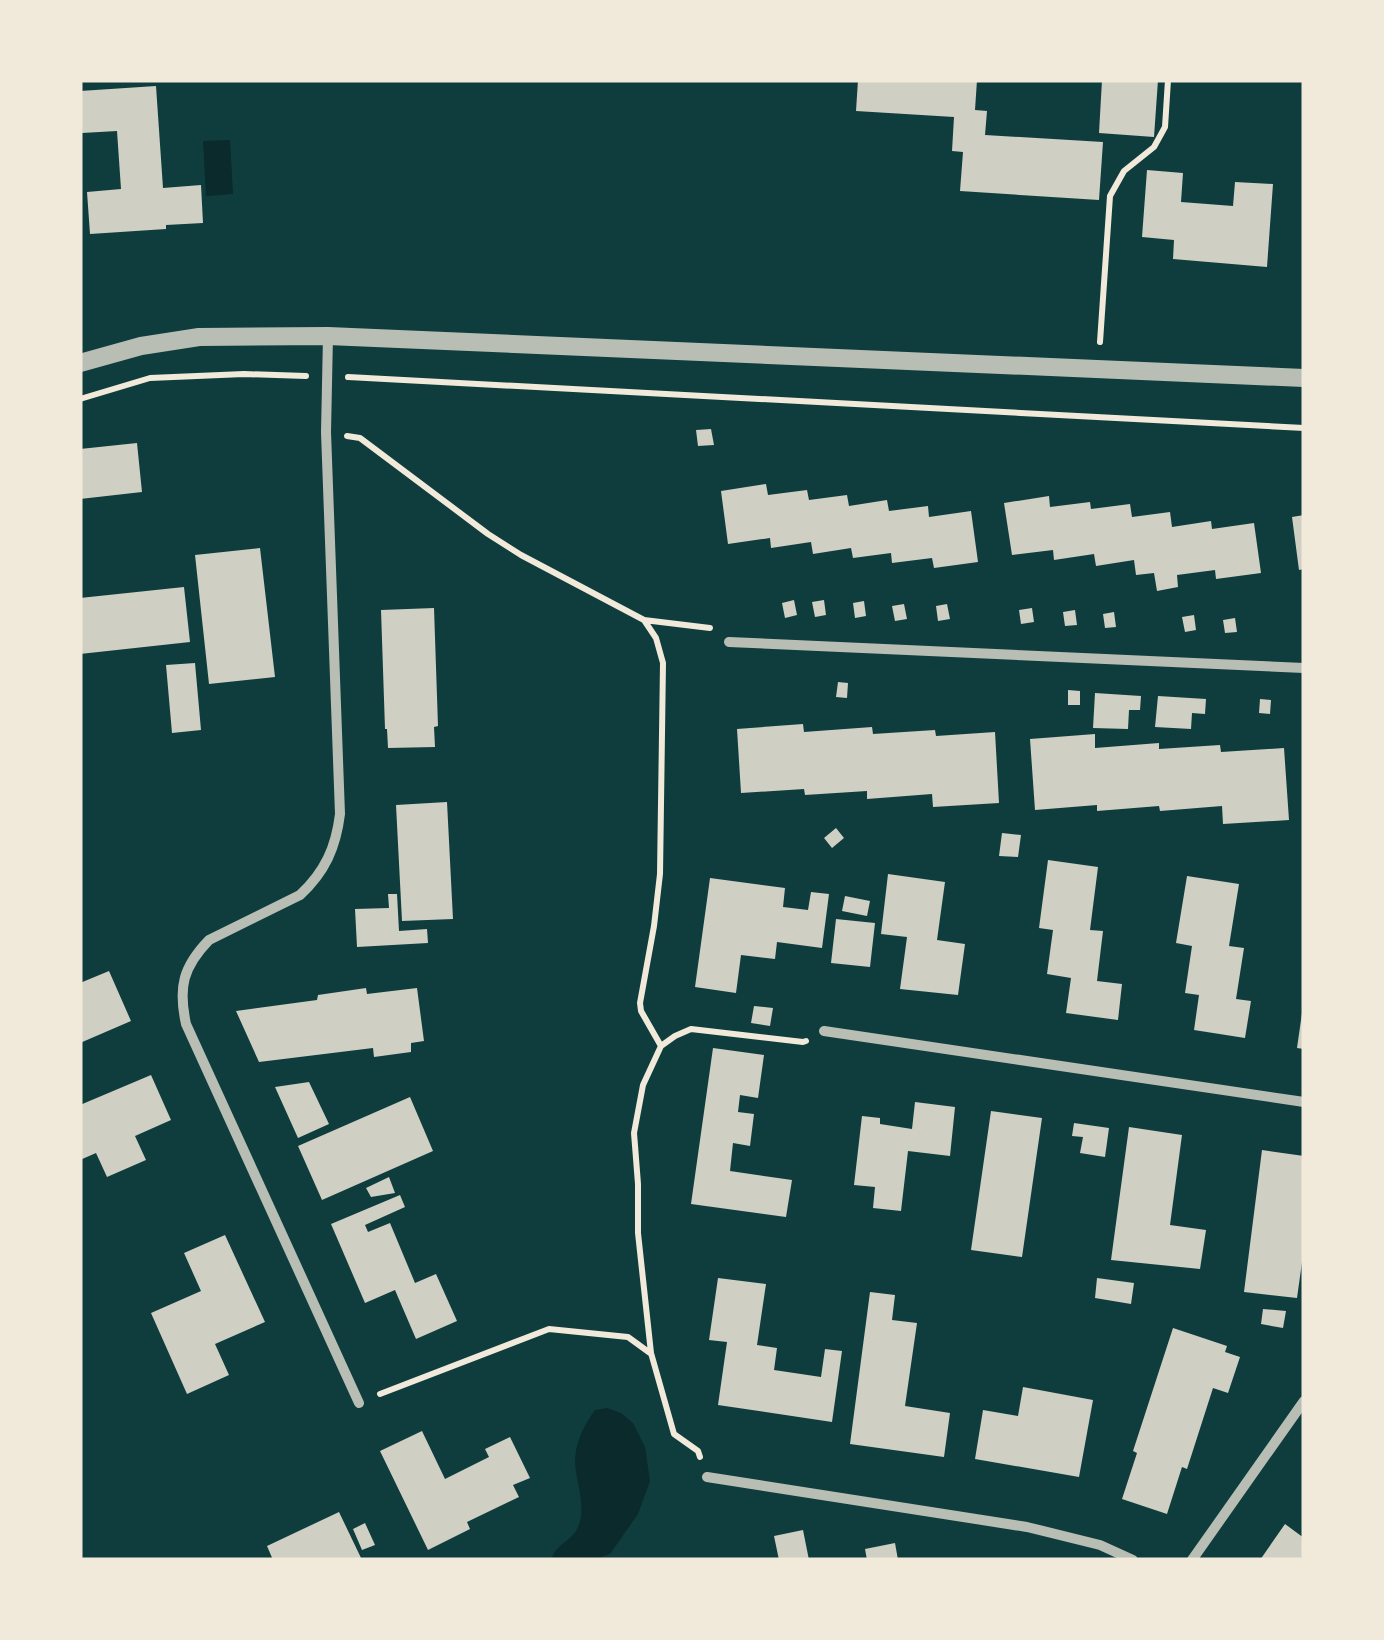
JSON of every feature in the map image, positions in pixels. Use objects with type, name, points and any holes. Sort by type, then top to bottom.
[{"type":"street","points":[[328,336],[326,432],[338,830],[328,862],[310,886],[209,940],[189,966],[181,992],[186,1024],[359,1403]]},
{"type":"street","points":[[80,363],[141,346],[199,338],[328,336],[1304,378]]},
{"type":"street","points":[[729,642],[1304,668]]},
{"type":"street","points":[[824,1032],[1304,1102]]},
{"type":"street","points":[[1192,1560],[1304,1401]]},
{"type":"street","points":[[707,1477],[1027,1527],[1100,1545],[1133,1560]]},
{"type":"path","points":[[1099,368],[1110,196],[1124,171],[1154,147],[1164,127],[1168,80]]},
{"type":"path","points":[[80,399],[150,378],[244,374],[1304,428]]},
{"type":"path","points":[[326,432],[360,438],[521,556],[644,620],[714,629],[729,642]]},
{"type":"path","points":[[644,620],[656,638],[663,662],[660,874],[640,1003],[662,1046]]},
{"type":"path","points":[[707,1477],[698,1451],[674,1434],[652,1354],[638,1233],[634,1134],[643,1085],[662,1046],[691,1029],[803,1042],[824,1032]]},
{"type":"path","points":[[359,1403],[549,1329],[628,1337],[652,1354]]},
{"type":"water","points":[[230,140],[233,194],[206,196],[203,141]]},
{"type":"water","points":[[607,1408],[633,1423],[645,1447],[650,1481],[638,1514],[610,1554],[593,1560],[552,1557],[575,1532],[580,1519],[575,1462],[581,1434],[595,1410]]},
{"type":"building","points":[[858,80],[977,80],[975,110],[987,111],[985,135],[1103,142],[1099,200],[960,191],[963,152],[952,151],[954,117],[856,111]]},
{"type":"building","points":[[1102,80],[1158,80],[1154,137],[1099,133]]},
{"type":"building","points":[[156,86],[163,188],[201,185],[203,223],[90,234],[87,192],[121,189],[117,131],[82,133],[80,91]]},
{"type":"building","points":[[1147,170],[1183,173],[1181,202],[1233,206],[1235,182],[1273,184],[1267,267],[1173,259],[1174,240],[1142,237]]},
{"type":"building","points":[[711,429],[714,445],[698,446],[696,430]]},
{"type":"building","points":[[137,443],[142,492],[80,499],[80,449]]},
{"type":"building","points":[[766,484],[768,495],[807,490],[809,500],[847,495],[849,506],[887,500],[889,511],[928,506],[929,517],[971,511],[978,562],[934,568],[932,558],[892,563],[891,553],[853,558],[851,548],[813,554],[811,542],[771,548],[770,538],[728,544],[721,491]]},
{"type":"building","points":[[1049,496],[1050,507],[1090,502],[1091,509],[1130,504],[1132,517],[1170,512],[1172,527],[1211,521],[1212,529],[1254,523],[1261,573],[1216,579],[1215,570],[1177,575],[1178,587],[1157,591],[1154,573],[1136,575],[1134,560],[1096,566],[1094,554],[1054,560],[1053,550],[1012,555],[1004,503]]},
{"type":"building","points":[[1304,515],[1304,569],[1299,570],[1292,517]]},
{"type":"building","points":[[260,548],[275,677],[209,684],[195,555]]},
{"type":"building","points":[[184,587],[190,642],[80,654],[80,598]]},
{"type":"building","points":[[794,600],[797,615],[785,618],[782,603]]},
{"type":"building","points":[[824,600],[826,615],[815,617],[812,602]]},
{"type":"building","points":[[864,601],[866,616],[855,618],[853,603]]},
{"type":"building","points":[[904,604],[907,619],[895,621],[892,606]]},
{"type":"building","points":[[947,604],[950,619],[938,621],[936,606]]},
{"type":"building","points":[[434,608],[438,726],[434,727],[435,747],[388,748],[381,610]]},
{"type":"building","points":[[1032,608],[1034,622],[1021,624],[1019,610]]},
{"type":"building","points":[[1075,610],[1077,625],[1065,626],[1063,612]]},
{"type":"building","points":[[1114,612],[1116,627],[1105,628],[1103,614]]},
{"type":"building","points":[[1194,615],[1196,630],[1185,632],[1182,617]]},
{"type":"building","points":[[1235,618],[1237,632],[1225,633],[1223,620]]},
{"type":"building","points":[[195,663],[201,730],[172,733],[166,665]]},
{"type":"building","points":[[838,682],[848,683],[847,698],[836,697]]},
{"type":"building","points":[[1068,690],[1080,691],[1080,705],[1068,705]]},
{"type":"building","points":[[1095,693],[1141,696],[1140,710],[1129,710],[1128,729],[1093,728]]},
{"type":"building","points":[[1158,696],[1206,699],[1205,714],[1192,713],[1191,729],[1155,727]]},
{"type":"building","points":[[1260,699],[1271,700],[1270,714],[1259,713]]},
{"type":"building","points":[[803,724],[804,732],[872,727],[873,734],[935,730],[936,736],[995,732],[999,803],[933,807],[932,794],[867,799],[867,791],[805,795],[804,789],[741,793],[737,729]]},
{"type":"building","points":[[1095,734],[1095,748],[1159,743],[1159,749],[1220,745],[1221,752],[1284,748],[1289,820],[1223,824],[1222,806],[1097,811],[1097,805],[1035,810],[1030,739]]},
{"type":"building","points":[[447,802],[453,919],[402,921],[396,805]]},
{"type":"building","points":[[836,828],[844,838],[832,848],[824,838]]},
{"type":"building","points":[[1002,833],[1021,835],[1018,857],[999,856]]},
{"type":"building","points":[[1048,860],[1098,867],[1090,930],[1103,931],[1097,981],[1122,984],[1118,1020],[1066,1013],[1071,978],[1047,974],[1053,930],[1039,928]]},
{"type":"building","points":[[888,874],[945,882],[937,940],[965,944],[958,995],[900,989],[907,937],[881,934]]},
{"type":"building","points":[[1187,876],[1239,884],[1229,946],[1244,948],[1236,999],[1251,1001],[1245,1038],[1194,1030],[1199,995],[1185,993],[1192,946],[1176,943]]},
{"type":"building","points":[[710,878],[785,888],[783,907],[808,910],[811,892],[829,894],[822,948],[777,942],[775,959],[741,955],[736,993],[695,987]]},
{"type":"building","points":[[388,894],[397,894],[399,931],[427,929],[428,943],[357,947],[355,909],[389,908]]},
{"type":"building","points":[[845,896],[870,901],[867,916],[842,911]]},
{"type":"building","points":[[836,919],[875,923],[870,967],[831,963]]},
{"type":"building","points":[[109,971],[131,1021],[80,1043],[80,983]]},
{"type":"building","points":[[366,988],[367,994],[417,988],[424,1041],[411,1043],[411,1052],[374,1057],[373,1048],[259,1062],[236,1011],[317,1000],[318,995]]},
{"type":"building","points":[[754,1006],[773,1008],[770,1026],[751,1023]]},
{"type":"building","points":[[1304,1013],[1304,1049],[1297,1048]]},
{"type":"building","points":[[713,1048],[764,1055],[758,1098],[740,1095],[738,1112],[754,1114],[750,1146],[733,1143],[730,1171],[792,1180],[786,1217],[691,1204]]},
{"type":"building","points":[[151,1075],[171,1120],[135,1136],[146,1160],[107,1177],[96,1153],[80,1160],[80,1105]]},
{"type":"building","points":[[309,1082],[329,1124],[298,1138],[275,1087]]},
{"type":"building","points":[[410,1097],[433,1151],[322,1200],[298,1146]]},
{"type":"building","points":[[915,1102],[955,1107],[950,1156],[908,1151],[901,1211],[873,1208],[875,1187],[854,1185],[862,1116],[880,1118],[880,1124],[912,1129]]},
{"type":"building","points":[[991,1111],[1042,1118],[1022,1257],[971,1250]]},
{"type":"building","points":[[1074,1123],[1109,1128],[1105,1157],[1080,1153],[1083,1137],[1072,1136]]},
{"type":"building","points":[[1129,1127],[1182,1135],[1170,1225],[1206,1230],[1200,1269],[1111,1260]]},
{"type":"building","points":[[1262,1150],[1304,1156],[1304,1248],[1297,1298],[1244,1292]]},
{"type":"building","points":[[389,1177],[395,1193],[371,1197],[366,1188]]},
{"type":"building","points":[[400,1195],[405,1207],[365,1225],[368,1232],[390,1223],[415,1283],[436,1274],[457,1321],[416,1339],[395,1290],[365,1303],[331,1224]]},
{"type":"building","points":[[225,1235],[265,1322],[215,1344],[229,1375],[187,1394],[151,1313],[201,1291],[184,1253]]},
{"type":"building","points":[[718,1278],[766,1284],[757,1345],[777,1348],[774,1370],[821,1377],[825,1349],[842,1351],[832,1422],[718,1405],[727,1342],[709,1340]]},
{"type":"building","points":[[1097,1278],[1134,1283],[1131,1304],[1095,1298]]},
{"type":"building","points":[[870,1292],[895,1295],[892,1320],[917,1323],[905,1406],[950,1413],[944,1457],[850,1444]]},
{"type":"building","points":[[1263,1309],[1286,1311],[1283,1328],[1261,1324]]},
{"type":"building","points":[[1173,1328],[1227,1346],[1225,1352],[1240,1357],[1228,1393],[1213,1388],[1187,1469],[1182,1467],[1167,1514],[1122,1499],[1137,1453],[1133,1451]]},
{"type":"building","points":[[1023,1387],[1093,1400],[1079,1477],[975,1459],[983,1410],[1018,1416]]},
{"type":"building","points":[[422,1431],[445,1479],[489,1457],[485,1449],[510,1437],[530,1478],[513,1485],[519,1497],[467,1522],[470,1529],[428,1550],[380,1451]]},
{"type":"building","points":[[339,1512],[362,1560],[273,1560],[267,1546]]},
{"type":"building","points":[[365,1523],[375,1545],[362,1550],[353,1529]]},
{"type":"building","points":[[1285,1524],[1304,1538],[1304,1560],[1260,1560]]},
{"type":"building","points":[[803,1530],[809,1560],[779,1560],[774,1536]]},
{"type":"building","points":[[895,1543],[898,1560],[867,1560],[865,1549]]}]
